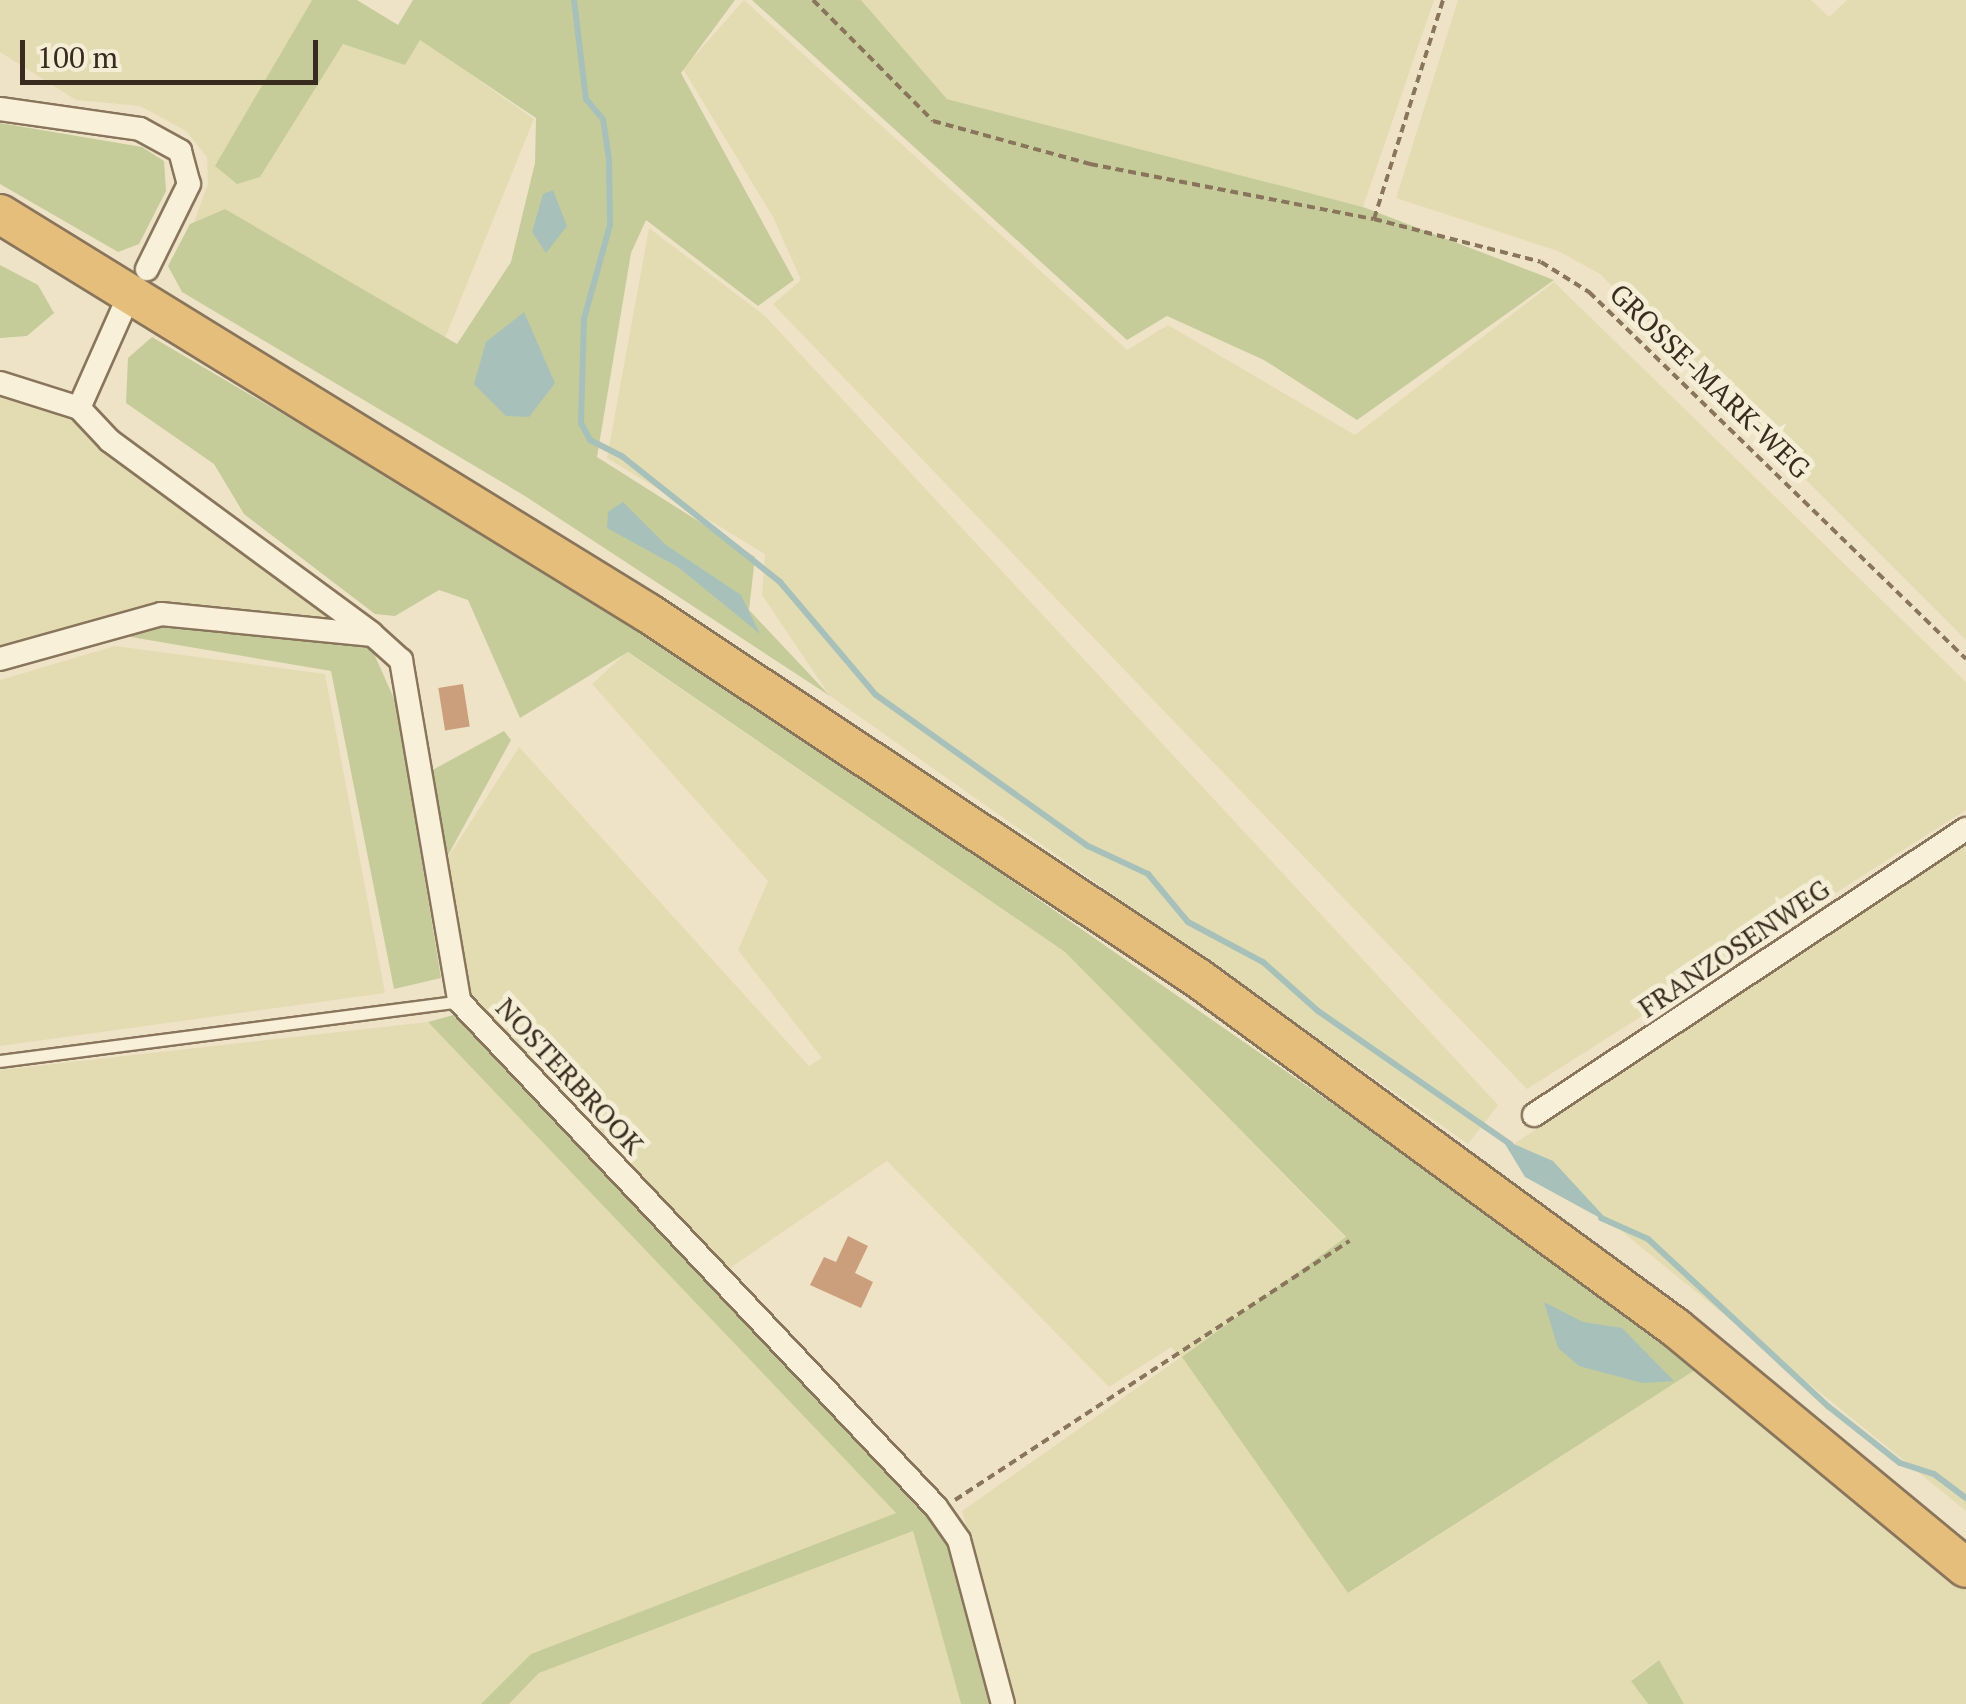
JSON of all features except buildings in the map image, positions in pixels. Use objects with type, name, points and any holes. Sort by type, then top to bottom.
[{"type":"highway","points":[[0,214],[648,613],[1182,967],[1676,1328],[1966,1568]]},
{"type":"street","points":[[0,110],[140,129],[180,151],[189,184],[147,268]]},
{"type":"street","points":[[0,383],[79,408],[124,307]]},
{"type":"street","name":"NOSTERBROOK","points":[[79,408],[110,441],[374,635],[401,660],[458,1001],[939,1512],[959,1540],[1003,1704]]},
{"type":"street","points":[[0,659],[161,614],[374,635]]},
{"type":"street","name":"FRANZOSENWEG","points":[[1534,1115],[1966,829]]},
{"type":"lane","points":[[0,1061],[458,1001]]},
{"type":"path","name":"GROSSE-MARK-WEG","points":[[813,0],[933,121],[1202,189],[1374,220],[1541,262],[1589,292],[1966,659]]},
{"type":"path","points":[[1374,220],[1443,0]]},
{"type":"path","points":[[939,1512],[1349,1241]]},
{"type":"shaded area","points":[[0,0],[312,0],[216,166],[237,184],[343,44],[405,65],[420,39],[534,119],[445,338],[225,209],[194,222],[208,184],[207,157],[186,131],[140,106],[76,100],[0,52]]},
{"type":"shaded area","points":[[744,0],[1127,350],[1168,325],[1355,435],[1554,282],[1966,682],[1966,810],[1527,1089],[773,304],[801,280],[773,217],[683,69]]},
{"type":"shaded area","points":[[861,0],[1434,0],[1363,207],[947,99]]},
{"type":"shaded area","points":[[1458,0],[1811,0],[1829,17],[1847,0],[1966,0],[1966,640],[1600,274],[1558,251],[1396,198]]},
{"type":"shaded area","points":[[649,228],[764,315],[1498,1105],[1468,1144],[830,696],[762,595],[765,554],[607,458]]},
{"type":"shaded area","points":[[0,387],[78,413],[354,623],[159,611],[0,655]]},
{"type":"shaded area","points":[[115,646],[325,674],[385,993],[0,1046],[0,680]]},
{"type":"shaded area","points":[[627,652],[1065,952],[1346,1238],[1349,1593],[1706,1363],[1966,1588],[1966,1704],[1684,1704],[1658,1660],[1631,1680],[1648,1704],[1015,1704],[962,1511],[1181,1357],[1171,1347],[1109,1387],[887,1161],[724,1272],[462,989],[441,868],[519,747],[809,1066],[822,1058],[738,950],[768,881],[592,684]]},
{"type":"shaded area","points":[[1966,834],[1966,1511],[1514,1144]]},
{"type":"shaded area","points":[[428,1022],[896,1513],[531,1654],[481,1704],[0,1704],[0,1070]]},
{"type":"shaded area","points":[[913,1531],[961,1704],[509,1704],[539,1673]]},
{"type":"green space","points":[[312,0],[357,0],[398,25],[413,0],[735,0],[681,73],[794,280],[758,306],[646,220],[631,253],[597,457],[755,557],[749,610],[830,696],[525,496],[182,292],[168,266],[190,224],[225,209],[457,344],[511,262],[535,163],[536,118],[420,40],[405,65],[343,44],[260,177],[237,184],[215,166]]},
{"type":"green space","points":[[752,0],[861,0],[947,99],[1363,207],[1554,280],[1357,420],[1264,360],[1167,316],[1127,340]]},
{"type":"green space","points":[[0,123],[142,147],[164,161],[166,191],[139,244],[118,252],[0,184]]},
{"type":"green space","points":[[0,265],[38,285],[54,313],[27,336],[0,338]]},
{"type":"green space","points":[[152,337],[658,635],[1706,1363],[1348,1593],[1182,1357],[1346,1237],[1065,952],[628,652],[520,718],[468,600],[439,590],[395,616],[375,614],[244,514],[214,464],[126,403],[128,358]]},
{"type":"green space","points":[[155,624],[354,635],[371,647],[396,703],[441,978],[394,989],[331,671],[125,636]]},
{"type":"green space","points":[[504,731],[511,740],[441,868],[427,773]]},
{"type":"green space","points":[[457,1014],[927,1510],[948,1538],[993,1704],[961,1704],[913,1531],[539,1673],[509,1704],[481,1704],[531,1654],[896,1513],[428,1022]]},
{"type":"green space","points":[[1659,1660],[1684,1704],[1648,1704],[1631,1681]]},
{"type":"water","points":[[553,190],[567,226],[546,253],[532,232],[543,194]]},
{"type":"water","points":[[524,312],[555,383],[529,417],[506,416],[474,384],[486,342]]},
{"type":"water","points":[[623,502],[666,545],[741,595],[760,634],[678,567],[607,528],[608,512]]},
{"type":"water","points":[[1502,1139],[1553,1161],[1611,1224],[1525,1177]]},
{"type":"water","points":[[1544,1302],[1583,1322],[1622,1328],[1674,1381],[1642,1383],[1579,1366],[1558,1348]]},
{"type":"waterway","points":[[574,0],[586,99],[603,119],[609,159],[610,225],[584,319],[581,423],[590,440],[623,457],[780,582],[876,695],[1088,846],[1148,874],[1188,922],[1263,962],[1318,1011],[1510,1144]]},
{"type":"waterway","points":[[1601,1218],[1648,1239],[1829,1407],[1900,1463],[1934,1474],[1966,1498]]}]
